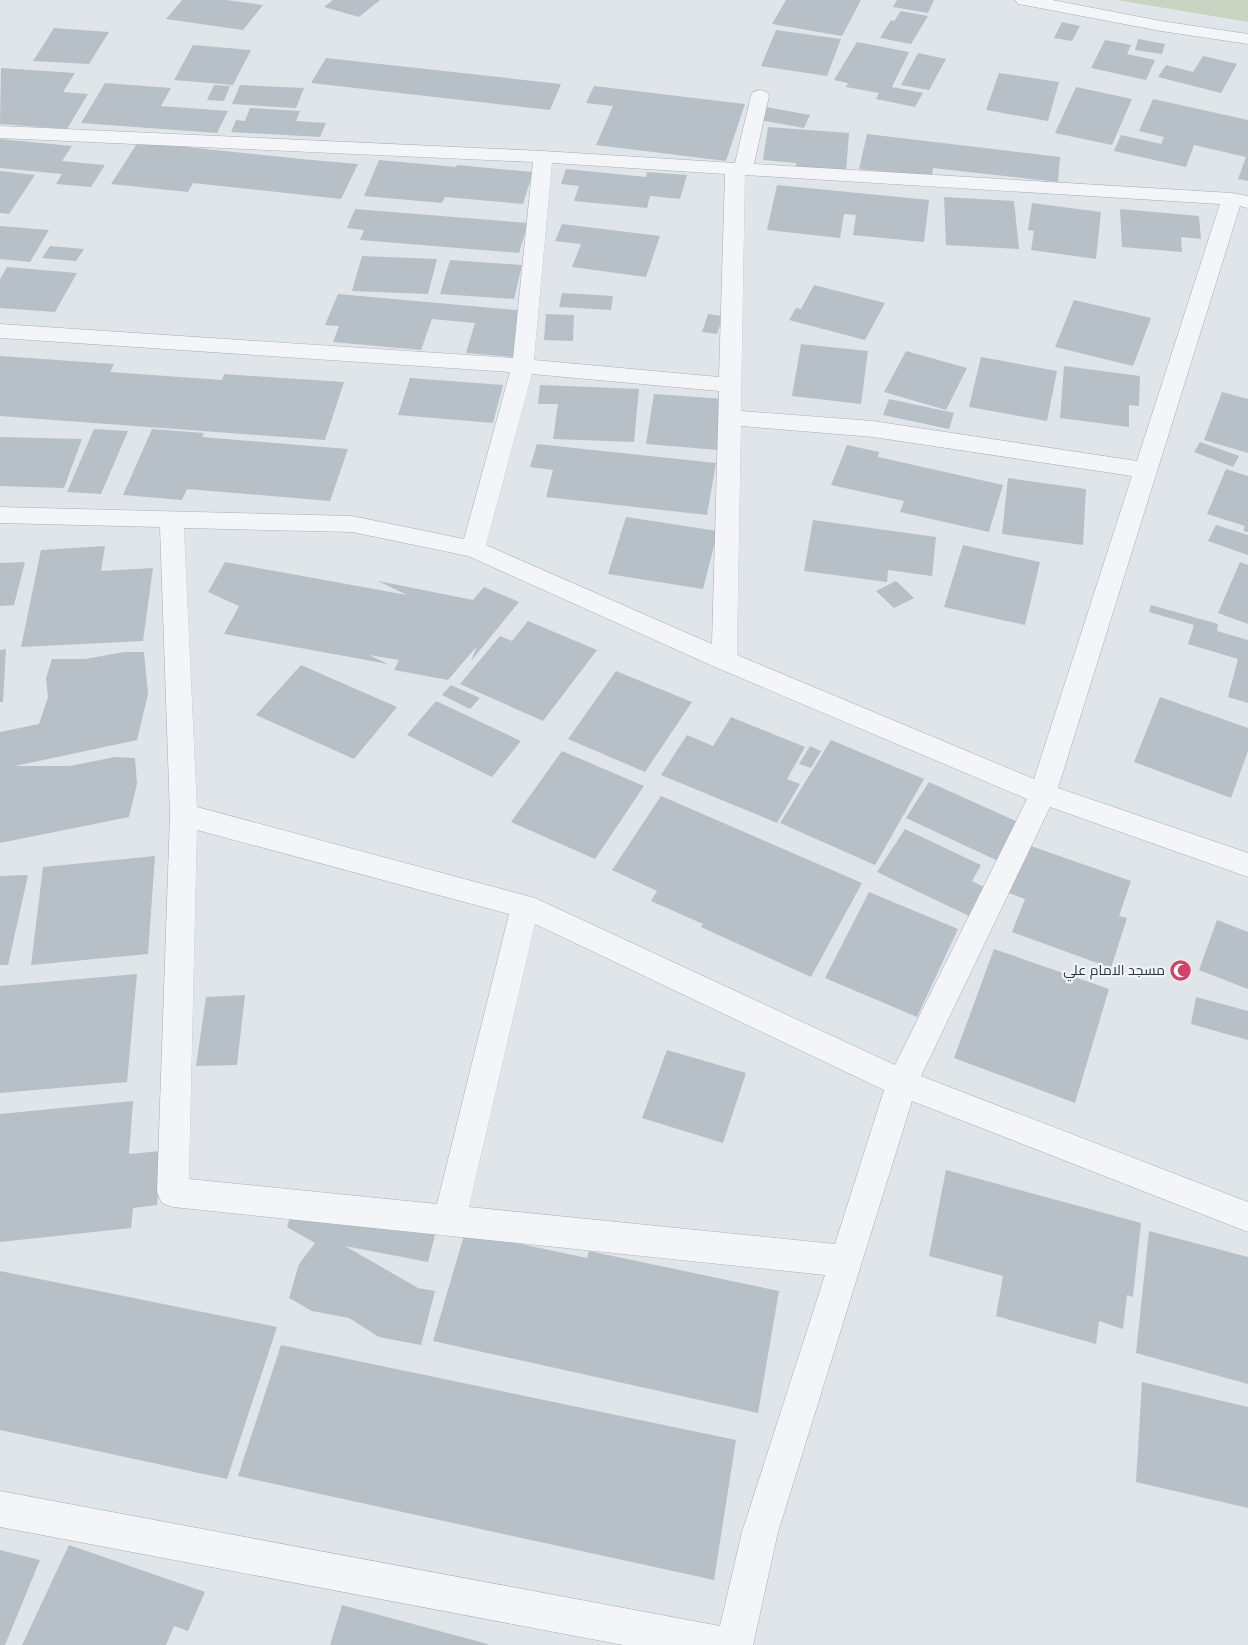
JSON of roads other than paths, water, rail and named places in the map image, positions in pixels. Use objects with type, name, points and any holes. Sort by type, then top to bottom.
[{"type":"street","points":[[1024,0],[1162,26],[1248,39]]},
{"type":"street","points":[[724,660],[729,385],[739,169],[760,96]]},
{"type":"street","points":[[0,132],[544,157],[1240,200],[1147,470],[1043,794],[902,1084],[760,1532],[734,1645]]},
{"type":"street","points":[[473,549],[522,366],[544,157]]},
{"type":"street","points":[[0,330],[522,366],[729,385]]},
{"type":"street","points":[[729,418],[873,429],[1147,470]]},
{"type":"street","points":[[0,515],[352,524],[473,549],[724,660],[1043,794],[1248,865]]},
{"type":"street","points":[[172,519],[184,815],[172,1192],[846,1261]]},
{"type":"street","points":[[184,815],[525,906],[902,1084],[1248,1217]]},
{"type":"street","points":[[449,1220],[525,906]]},
{"type":"street","points":[[0,1509],[722,1645]]},
{"type":"place","name":"مسجد الامام علي","points":[[1181,970]]}]
